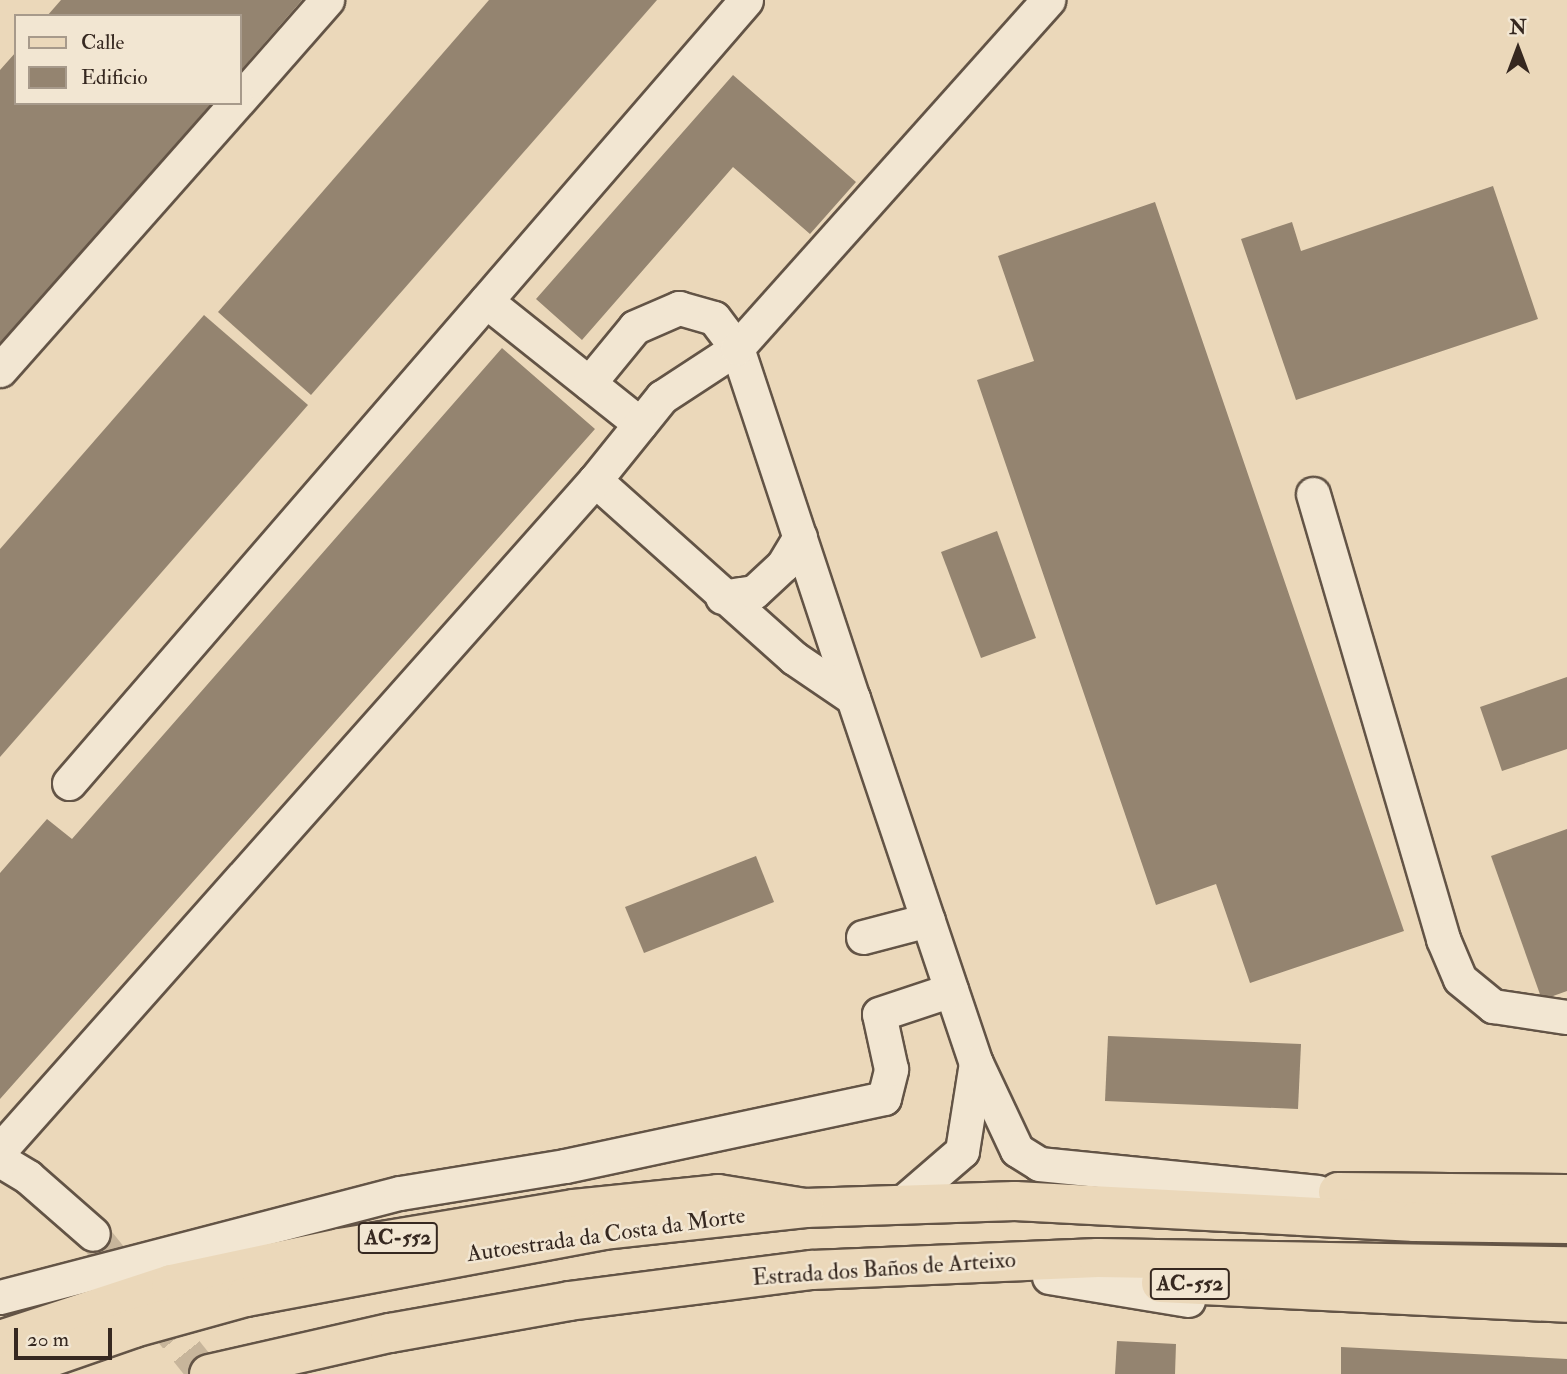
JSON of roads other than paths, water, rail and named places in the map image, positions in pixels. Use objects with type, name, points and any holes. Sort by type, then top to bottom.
[{"type":"main road","name":"AC-552","points":[[0,1340],[172,1284],[340,1248],[470,1226],[718,1194],[805,1208],[903,1202],[1318,1192],[1567,1194]]},
{"type":"main road","name":"AC-552","points":[[1015,1201],[1415,1222],[1567,1224]]},
{"type":"main road","name":"Autoestrada da Costa da Morte","points":[[2,1374],[134,1328],[246,1297],[603,1230],[805,1208]]},
{"type":"main road","name":"Estrada dos Baños de Arteixo","points":[[209,1374],[390,1333],[555,1304],[812,1270],[1098,1258],[1567,1266]]},
{"type":"main road","name":"AC-552","points":[[812,1270],[1049,1277],[1567,1303]]},
{"type":"lane","points":[[242,97],[327,0]]},
{"type":"lane","points":[[69,783],[746,0]]},
{"type":"lane","points":[[0,1150],[595,480],[662,397],[737,348],[1048,0]]},
{"type":"lane","points":[[0,370],[234,105]]},
{"type":"lane","points":[[486,302],[640,424]]},
{"type":"lane","points":[[589,383],[635,327],[679,308],[714,318],[737,348],[976,1063],[1017,1150],[1039,1164],[1318,1192]]},
{"type":"lane","points":[[595,480],[722,597],[794,658],[853,698]]},
{"type":"lane","points":[[1313,494],[1443,939],[1460,979],[1493,1006],[1567,1017]]},
{"type":"lane","points":[[722,597],[754,592],[783,565],[800,537]]},
{"type":"lane","points":[[863,937],[928,920]]},
{"type":"lane","points":[[0,1297],[400,1193],[610,1156],[884,1098],[891,1069],[879,1014],[951,990]]},
{"type":"lane","points":[[903,1202],[962,1151],[976,1063]]},
{"type":"lane","points":[[0,1160],[28,1177],[93,1234]]},
{"type":"tunnel","points":[[93,1234],[205,1374]]}]
